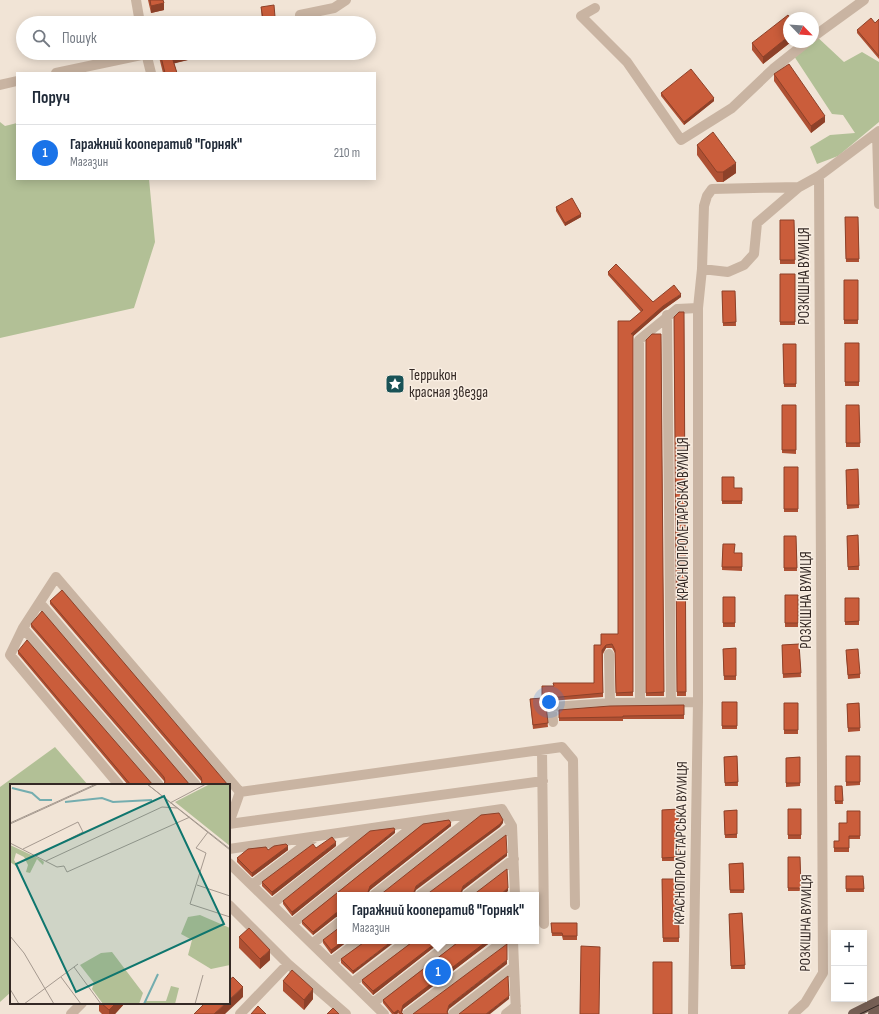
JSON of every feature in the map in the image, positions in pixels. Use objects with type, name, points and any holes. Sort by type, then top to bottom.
[{"type":"main road","points":[[853,1014],[879,1001]]},
{"type":"main road","points":[[873,1014],[879,1011]]},
{"type":"street","points":[[136,0],[139,16]]},
{"type":"street","points":[[300,15],[334,8],[346,0]]},
{"type":"street","points":[[819,33],[864,0]]},
{"type":"street","points":[[595,8],[581,16],[627,62],[681,140],[732,108],[773,68],[799,48]]},
{"type":"street","points":[[61,72],[118,60]]},
{"type":"street","points":[[148,60],[151,72]]},
{"type":"street","points":[[0,84],[16,81]]},
{"type":"street","points":[[702,268],[728,272],[744,265],[754,254],[757,223],[799,187],[819,176],[878,132]]},
{"type":"street","points":[[878,132],[879,204]]},
{"type":"street","name":"РОЗКІШНА ВУЛИЦЯ","points":[[794,1014],[805,1003],[822,974],[819,176]]},
{"type":"street","name":"КРАСНОПРОЛЕТАРСЬКА ВУЛИЦЯ","points":[[693,1014],[698,702],[698,308],[702,268],[704,206],[707,196],[712,189],[799,187]]},
{"type":"street","points":[[640,703],[638,340],[677,308],[698,308]]},
{"type":"street","points":[[667,315],[671,703]]},
{"type":"street","points":[[119,784],[10,655],[23,628],[56,577],[240,792]]},
{"type":"street","points":[[40,603],[195,784]]},
{"type":"street","points":[[23,628],[158,784]]},
{"type":"street","points":[[609,654],[610,703]]},
{"type":"street","points":[[553,722],[552,707],[610,703],[698,702]]},
{"type":"street","points":[[240,792],[562,747],[573,760],[575,905]]},
{"type":"street","points":[[542,750],[544,924]]},
{"type":"street","points":[[230,824],[543,781]]},
{"type":"street","points":[[230,821],[240,792]]},
{"type":"street","points":[[230,849],[502,809],[512,826],[514,892]]},
{"type":"street","points":[[378,892],[478,813]]},
{"type":"street","points":[[292,924],[420,821]]},
{"type":"street","points":[[424,892],[512,826]]},
{"type":"street","points":[[272,904],[367,829]]},
{"type":"street","points":[[252,885],[316,836]]},
{"type":"street","points":[[471,892],[514,859]]},
{"type":"street","points":[[230,864],[384,1014]]},
{"type":"street","points":[[230,906],[288,964],[346,1014]]},
{"type":"street","points":[[312,944],[337,924]]},
{"type":"street","points":[[331,962],[355,944]]},
{"type":"street","points":[[352,983],[403,944]]},
{"type":"street","points":[[373,1003],[449,944]]},
{"type":"street","points":[[407,1014],[500,944]]},
{"type":"street","points":[[506,1014],[516,1010],[513,944]]},
{"type":"street","points":[[240,1014],[288,964]]},
{"type":"street","points":[[453,1014],[514,967]]},
{"type":"street","points":[[71,1014],[81,1004]]},
{"type":"green space","points":[[819,39],[844,62],[862,52],[879,62],[879,122],[838,156],[817,164],[810,147],[830,135],[855,133],[843,115],[832,114],[792,53],[798,48],[819,48]]},
{"type":"green space","points":[[0,122],[5,126],[16,123],[16,180],[149,180],[155,242],[134,308],[0,338]]},
{"type":"green space","points":[[55,747],[87,784],[10,784],[10,993],[0,1002],[0,787]]},
{"type":"building","points":[[150,0],[163,0],[164,3],[151,6]]},
{"type":"building","points":[[274,5],[275,16],[262,16],[261,7]]},
{"type":"building","points":[[871,18],[875,23],[879,19],[879,56],[857,30]]},
{"type":"building","points":[[783,19],[783,41],[763,57],[752,43]]},
{"type":"building","points":[[162,60],[173,60],[177,72],[165,72]]},
{"type":"building","points":[[789,64],[825,116],[811,126],[774,74]]},
{"type":"building","points":[[691,69],[714,98],[684,122],[661,93]]},
{"type":"building","points":[[713,132],[736,163],[723,172],[717,172],[697,145]]},
{"type":"building","points":[[572,198],[581,214],[565,223],[556,207]]},
{"type":"building","points":[[845,217],[858,217],[859,259],[846,259]]},
{"type":"building","points":[[780,220],[794,220],[795,260],[780,260]]},
{"type":"building","points":[[616,264],[653,302],[674,285],[681,294],[663,306],[631,334],[633,334],[633,692],[616,693],[615,650],[612,644],[606,645],[602,650],[603,693],[549,698],[546,704],[548,723],[533,725],[530,699],[542,698],[542,686],[554,686],[553,683],[594,683],[594,645],[601,645],[601,634],[618,634],[618,321],[630,321],[643,310],[608,272]]},
{"type":"building","points":[[780,274],[795,274],[795,322],[780,322]]},
{"type":"building","points":[[844,280],[858,280],[858,320],[844,320]]},
{"type":"building","points":[[722,291],[735,291],[736,322],[723,323]]},
{"type":"building","points":[[679,312],[684,312],[686,692],[677,692],[674,317]]},
{"type":"building","points":[[652,334],[661,334],[664,692],[646,693],[646,340]]},
{"type":"building","points":[[845,343],[859,343],[859,382],[845,382]]},
{"type":"building","points":[[783,344],[796,344],[796,384],[784,384]]},
{"type":"building","points":[[782,405],[796,405],[796,450],[782,450]]},
{"type":"building","points":[[846,405],[859,405],[860,443],[846,443]]},
{"type":"building","points":[[784,467],[798,467],[798,509],[784,509]]},
{"type":"building","points":[[858,469],[859,505],[847,505],[846,470]]},
{"type":"building","points":[[722,477],[734,477],[734,488],[742,488],[742,501],[722,501]]},
{"type":"building","points":[[858,535],[859,566],[848,567],[847,536]]},
{"type":"building","points":[[784,536],[796,536],[797,568],[784,568]]},
{"type":"building","points":[[723,544],[735,544],[734,553],[742,553],[742,567],[722,567]]},
{"type":"building","points":[[62,590],[227,784],[201,784],[201,777],[50,601]]},
{"type":"building","points":[[785,595],[798,595],[798,623],[785,623]]},
{"type":"building","points":[[723,597],[735,597],[735,623],[723,623]]},
{"type":"building","points":[[845,598],[859,598],[859,621],[845,622]]},
{"type":"building","points":[[42,611],[189,784],[164,784],[164,777],[31,624]]},
{"type":"building","points":[[27,640],[152,784],[130,784],[18,651]]},
{"type":"building","points":[[799,644],[801,673],[783,674],[782,645]]},
{"type":"building","points":[[736,648],[736,676],[724,676],[723,649]]},
{"type":"building","points":[[858,649],[860,674],[848,675],[846,650]]},
{"type":"building","points":[[722,702],[737,702],[737,726],[722,726]]},
{"type":"building","points":[[784,703],[798,703],[798,730],[784,730]]},
{"type":"building","points":[[859,703],[860,728],[848,728],[847,704]]},
{"type":"building","points":[[684,705],[684,715],[559,718],[559,710],[610,706]]},
{"type":"building","points":[[737,756],[738,782],[725,783],[724,757]]},
{"type":"building","points":[[846,756],[860,756],[860,782],[846,782]]},
{"type":"building","points":[[800,757],[800,783],[786,783],[786,758]]},
{"type":"building","points":[[835,786],[842,786],[843,801],[835,801]]},
{"type":"building","points":[[679,809],[679,857],[662,858],[662,810]]},
{"type":"building","points":[[788,809],[801,809],[801,835],[788,835]]},
{"type":"building","points":[[737,810],[737,834],[725,835],[724,811]]},
{"type":"building","points":[[847,811],[860,811],[860,836],[849,836],[849,848],[834,848],[834,841],[839,841],[839,823],[847,823]]},
{"type":"building","points":[[499,813],[503,820],[500,824],[416,886],[414,892],[384,892],[481,815]]},
{"type":"building","points":[[449,820],[451,823],[370,886],[368,892],[338,892],[423,824]]},
{"type":"building","points":[[394,828],[395,830],[292,912],[283,901],[370,831]]},
{"type":"building","points":[[506,835],[507,853],[463,886],[461,892],[430,892]]},
{"type":"building","points":[[332,837],[336,842],[272,892],[262,882],[313,844],[316,848]]},
{"type":"building","points":[[286,844],[288,846],[252,873],[237,858],[248,849],[266,847],[268,850],[274,846]]},
{"type":"building","points":[[788,857],[800,857],[801,888],[788,888]]},
{"type":"building","points":[[743,863],[744,890],[730,890],[729,864]]},
{"type":"building","points":[[507,869],[508,888],[503,892],[477,892]]},
{"type":"building","points":[[846,876],[863,876],[864,889],[846,889]]},
{"type":"building","points":[[662,879],[678,879],[679,938],[663,938]]},
{"type":"building","points":[[337,893],[337,913],[313,932],[302,921]]},
{"type":"building","points":[[742,913],[745,965],[731,966],[729,914]]},
{"type":"building","points":[[551,923],[577,923],[577,936],[563,936],[562,933],[552,933]]},
{"type":"building","points":[[249,928],[270,950],[260,959],[239,937]]},
{"type":"building","points":[[337,929],[337,944],[340,944],[331,950],[323,940]]},
{"type":"building","points":[[362,944],[388,944],[353,971],[341,959]]},
{"type":"building","points":[[410,944],[434,944],[373,991],[362,980]]},
{"type":"building","points":[[456,944],[483,944],[403,1005],[401,1012],[403,1014],[401,1014],[398,1010],[394,1013],[383,1000]]},
{"type":"building","points":[[507,944],[507,960],[449,1005],[447,1012],[448,1014],[413,1014]]},
{"type":"building","points":[[581,946],[600,947],[599,1014],[580,1014]]},
{"type":"building","points":[[653,962],[672,962],[672,1014],[653,1014]]},
{"type":"building","points":[[292,970],[313,989],[304,1000],[283,981]]},
{"type":"building","points":[[508,976],[509,996],[486,1014],[459,1014]]},
{"type":"building","points":[[233,977],[243,987],[230,999],[230,979]]},
{"type":"building","points":[[102,1004],[115,1004],[109,1010]]},
{"type":"building","points":[[204,1004],[225,1004],[214,1014],[194,1014]]},
{"type":"building","points":[[258,1006],[266,1014],[251,1014]]},
{"type":"building","points":[[333,1008],[339,1014],[327,1014]]},
{"type":"tram line","points":[[860,1014],[879,1005]]},
{"type":"place","name":"Террикон красная звезда","points":[[395,384]]},
{"type":"place","name":"Гаражний кооператив \"Горняк\"","points":[[438,972]]}]
